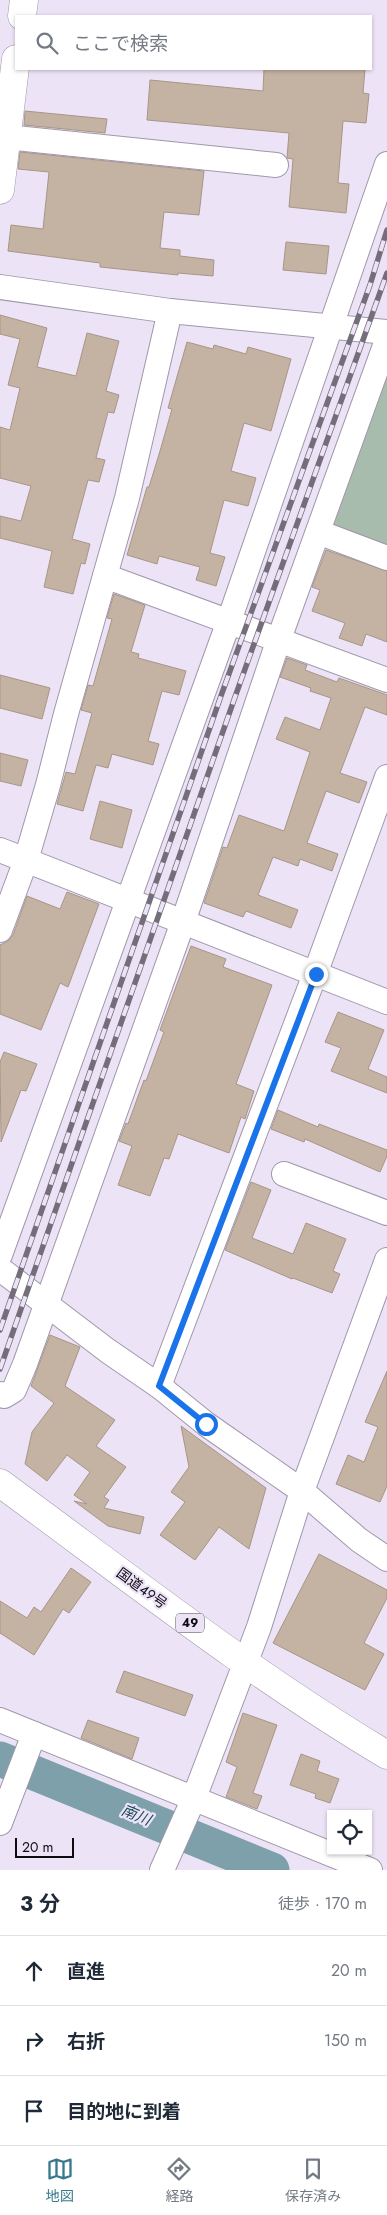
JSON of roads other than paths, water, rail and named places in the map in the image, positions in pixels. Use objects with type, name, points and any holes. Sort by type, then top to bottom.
[{"type":"main road","points":[[22,15],[24,0]]},
{"type":"main road","points":[[0,190],[15,67]]},
{"type":"main road","name":"国道49号","points":[[0,1483],[130,1580],[245,1662],[326,1718],[387,1755]]},
{"type":"street","points":[[6,137],[276,165]]},
{"type":"street","points":[[0,1255],[229,620],[332,328],[387,164]]},
{"type":"street","points":[[0,286],[170,311],[387,332]]},
{"type":"street","points":[[0,930],[26,860],[127,498],[170,311]]},
{"type":"street","points":[[0,1394],[4,1396],[14,1390],[25,1364],[183,922],[279,640],[387,340]]},
{"type":"street","points":[[318,532],[387,558]]},
{"type":"street","points":[[105,576],[229,620],[387,680]]},
{"type":"street","points":[[159,1386],[316,974],[387,777]]},
{"type":"street","points":[[0,850],[387,1002]]},
{"type":"street","points":[[284,1174],[387,1213]]},
{"type":"street","points":[[166,1862],[193,1802],[259,1627],[302,1491],[387,1260]]},
{"type":"street","points":[[0,1269],[46,1305],[159,1386],[206,1424],[302,1491],[359,1540],[387,1559]]},
{"type":"street","points":[[0,1720],[32,1738],[362,1868]]},
{"type":"street","points":[[0,1823],[32,1738]]},
{"type":"waterway","name":"南川","points":[[0,1759],[272,1870]]},
{"type":"railway","points":[[0,1330],[222,693],[370,285],[387,230]]},
{"type":"railway","points":[[0,1369],[235,697],[387,273]]}]
